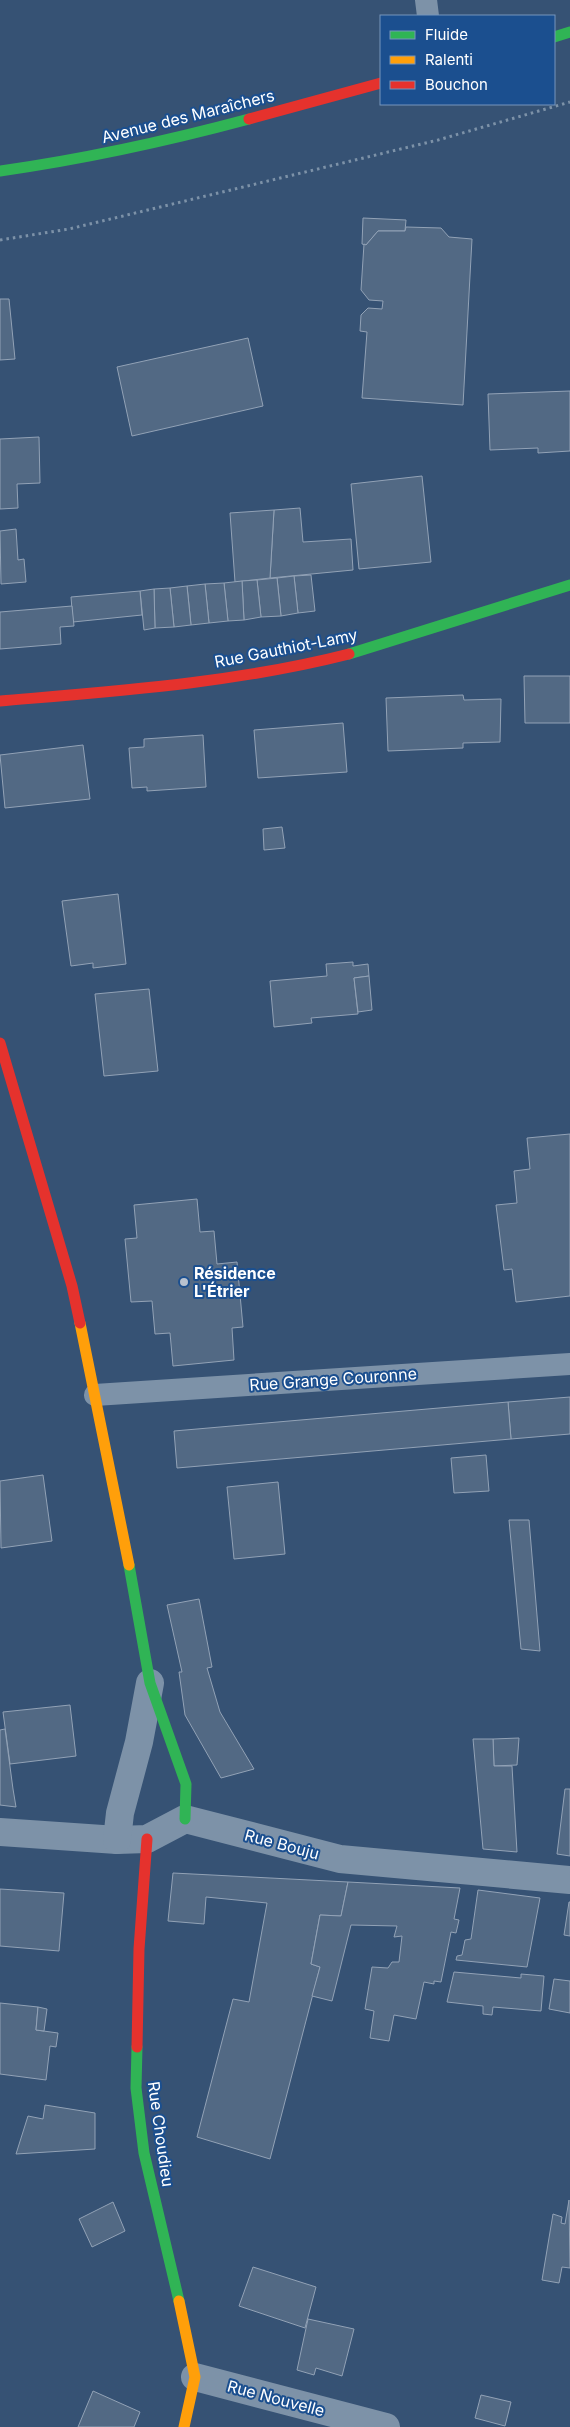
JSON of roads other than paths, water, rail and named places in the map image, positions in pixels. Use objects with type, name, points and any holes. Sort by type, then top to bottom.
[{"type":"street","points":[[555,36],[570,32]]},
{"type":"street","name":"Avenue des Maraîchers","points":[[0,171],[63,162],[170,140],[380,83]]},
{"type":"street","name":"Rue Gauthiot-Lamy","points":[[0,701],[106,692],[233,677],[333,658],[538,593],[570,585]]},
{"type":"street","points":[[0,1043],[72,1286],[113,1479],[150,1683],[186,1784],[185,1819],[147,1840],[117,1840],[0,1832]]},
{"type":"street","points":[[117,1840],[120,1813],[139,1742],[150,1683]]},
{"type":"street","name":"Rue Bouju","points":[[185,1819],[340,1859],[570,1880]]},
{"type":"street","name":"Rue Choudieu","points":[[147,1840],[139,1949],[136,2088],[144,2153],[190,2348],[195,2377],[184,2427]]},
{"type":"street","name":"Rue Nouvelle","points":[[195,2377],[386,2427]]},
{"type":"lane","points":[[426,0],[428,15]]},
{"type":"lane","name":"Rue Grange Couronne","points":[[95,1395],[570,1364]]},
{"type":"place","name":"Résidence L'Étrier","points":[[184,1282]]}]
